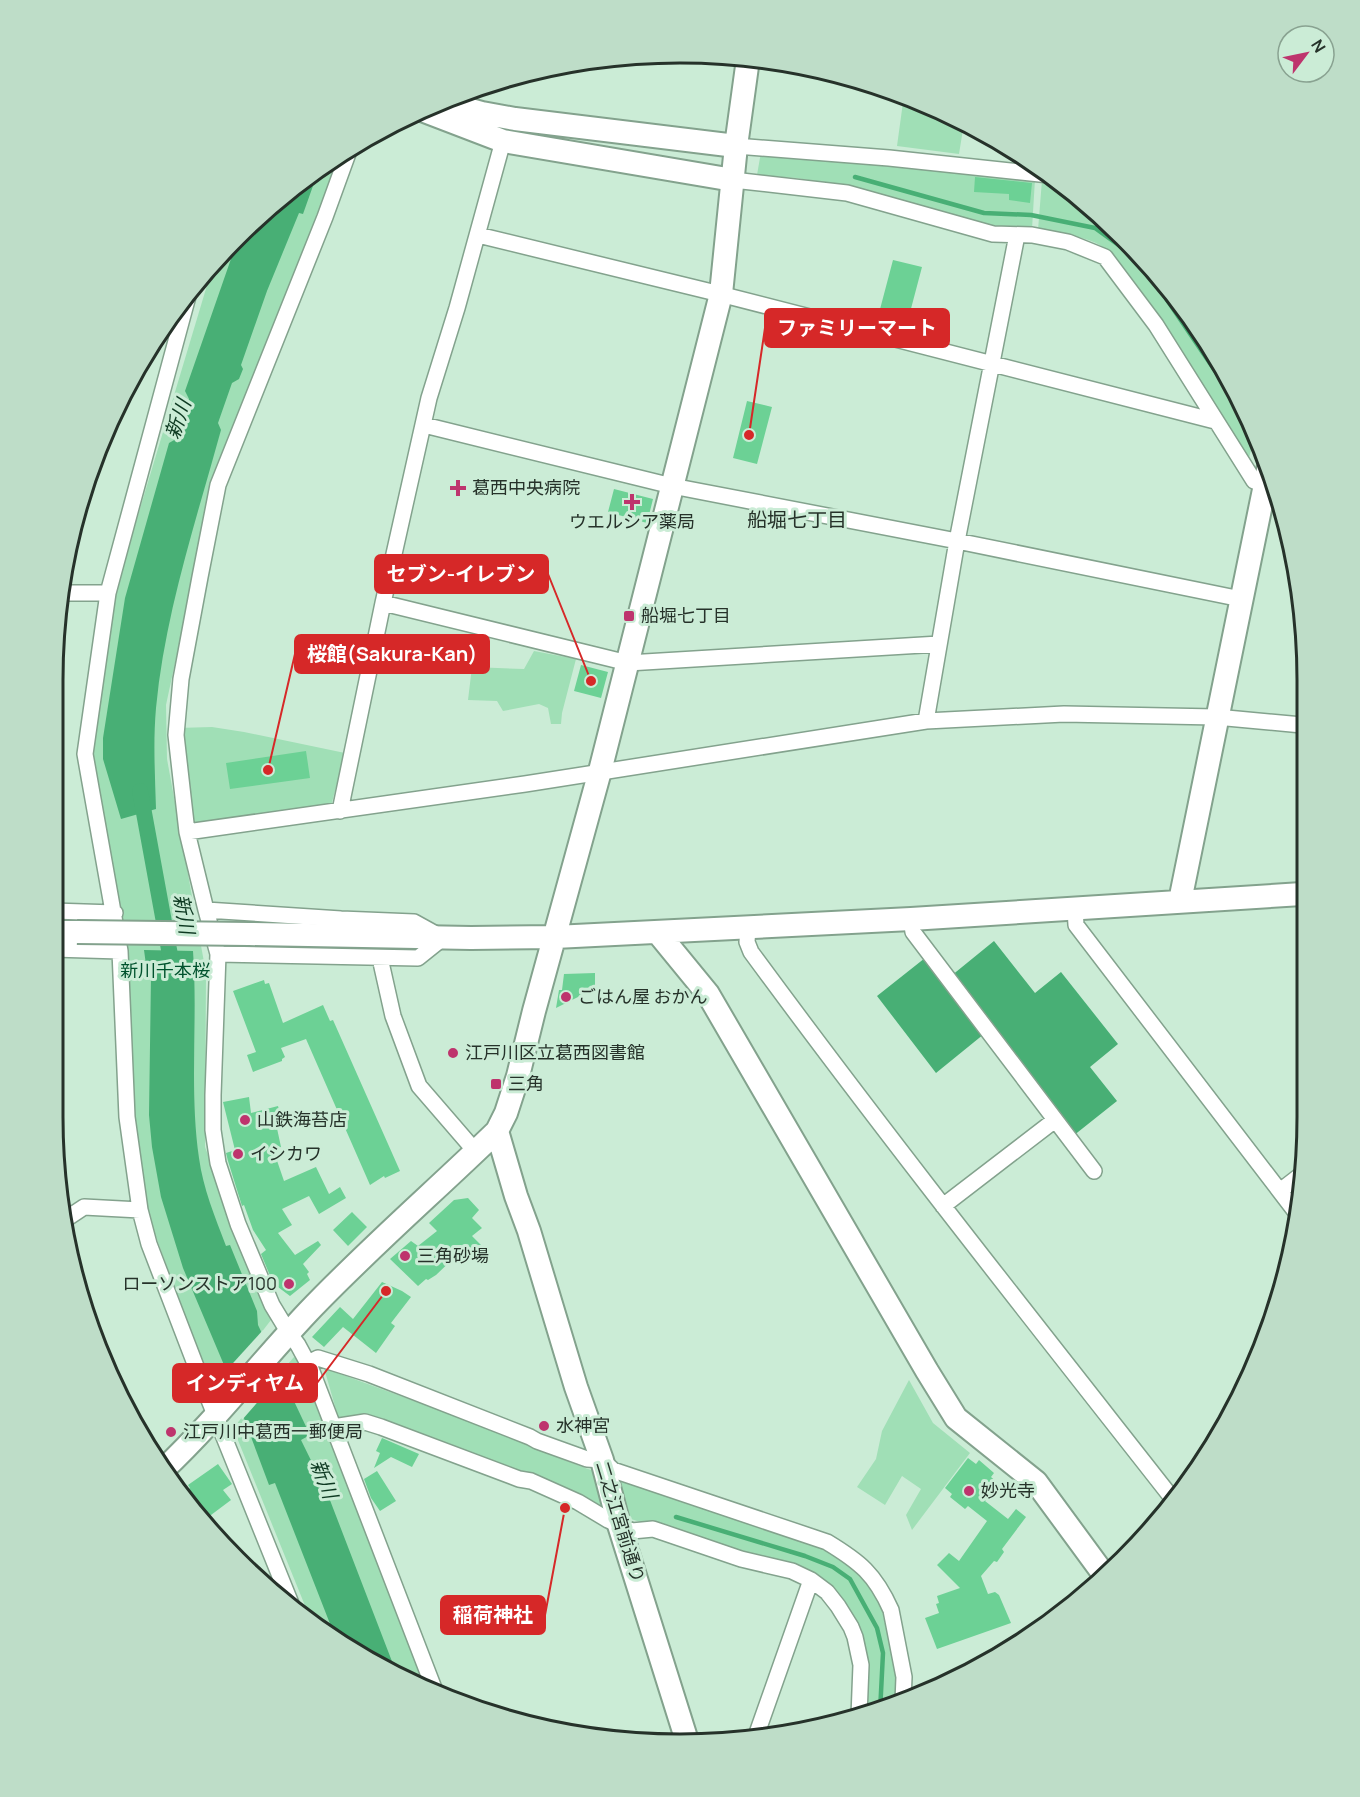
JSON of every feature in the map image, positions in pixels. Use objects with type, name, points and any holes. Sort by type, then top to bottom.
[{"type":"street","points":[[170,1464],[285,1337],[358,1262],[497,1131],[506,1113],[600,771],[721,294],[736,146],[747,67]]},
{"type":"street","points":[[455,106],[482,114],[515,119],[736,146],[1027,170]]},
{"type":"street","points":[[434,115],[503,141],[733,180],[847,193],[993,234],[1032,235],[1068,242],[1105,257],[1156,325],[1254,481],[1263,478]]},
{"type":"street","points":[[340,810],[429,398],[478,235],[503,141]]},
{"type":"street","points":[[345,162],[218,485],[181,679],[176,735],[187,832],[218,954],[213,1106],[213,1130],[218,1163],[238,1224],[285,1337],[298,1345],[308,1363],[431,1681]]},
{"type":"street","points":[[478,235],[721,294],[1215,421]]},
{"type":"street","points":[[926,721],[957,541],[1017,235]]},
{"type":"street","points":[[183,315],[108,593],[85,754],[120,951],[128,1117],[140,1210],[149,1244],[219,1411],[287,1592]]},
{"type":"street","points":[[424,425],[672,486],[1241,599]]},
{"type":"street","points":[[1180,901],[1265,486]]},
{"type":"street","points":[[69,593],[108,593]]},
{"type":"street","points":[[383,603],[628,663],[939,644]]},
{"type":"street","points":[[187,832],[926,721],[1064,714],[1216,717],[1297,724]]},
{"type":"street","points":[[63,932],[443,938],[555,937],[911,919],[1297,894]]},
{"type":"street","points":[[1075,909],[1076,925],[1291,1205]]},
{"type":"street","points":[[206,910],[414,922],[443,938]]},
{"type":"street","points":[[63,911],[115,913]]},
{"type":"street","points":[[911,919],[913,932],[1094,1171]]},
{"type":"street","points":[[748,927],[747,942],[751,952],[836,1067],[1169,1494]]},
{"type":"street","points":[[658,933],[708,994],[956,1418],[1036,1482],[1100,1569]]},
{"type":"street","points":[[218,954],[418,958],[443,938]]},
{"type":"street","points":[[63,949],[120,951]]},
{"type":"street","points":[[380,958],[393,1016],[419,1086],[476,1152]]},
{"type":"street","points":[[943,1206],[1055,1119]]},
{"type":"street","name":"二之江宮前通り","points":[[497,1131],[576,1387],[602,1460],[619,1525],[685,1734]]},
{"type":"street","points":[[1280,1191],[1294,1180]]},
{"type":"street","points":[[71,1216],[84,1207],[140,1210]]},
{"type":"street","points":[[308,1363],[318,1358],[369,1374],[537,1441],[587,1459],[602,1460],[613,1470],[827,1542],[853,1557],[870,1572],[891,1610],[904,1677],[903,1692]]},
{"type":"street","points":[[333,1427],[365,1422],[381,1427],[519,1479],[531,1481],[578,1502],[632,1531],[652,1529],[741,1559],[792,1571],[812,1580],[838,1606],[855,1637],[861,1665],[859,1707]]},
{"type":"street","points":[[758,1729],[812,1580]]},
{"type":"green space","points":[[903,105],[963,132],[959,154],[897,146]]},
{"type":"green space","points":[[761,152],[1035,179],[1032,229],[977,224],[831,184],[797,178],[757,175]]},
{"type":"green space","name":"新川千本桜","points":[[334,169],[213,485],[166,705],[167,759],[206,973],[205,1147],[271,1320],[214,1394],[145,1207],[90,752],[115,592],[208,283],[273,216]]},
{"type":"green space","points":[[1042,181],[1087,216],[1144,273],[1193,337],[1214,372],[1250,444],[1251,448],[1248,463],[1182,350],[1153,306],[1119,262],[1108,251],[1089,240],[1038,230]]},
{"type":"green space","points":[[534,651],[576,659],[561,724],[551,724],[548,708],[539,704],[503,711],[497,701],[468,700],[472,667],[524,669]]},
{"type":"green space","points":[[212,727],[345,753],[331,806],[190,828],[177,728]]},
{"type":"green space","points":[[294,1357],[306,1364],[428,1680],[371,1651],[306,1607],[233,1428]]},
{"type":"green space","points":[[324,1368],[529,1443],[530,1447],[588,1469],[621,1478],[687,1504],[757,1523],[823,1549],[849,1563],[865,1579],[880,1601],[896,1674],[895,1695],[865,1705],[867,1671],[823,1584],[339,1420]]},
{"type":"green space","points":[[909,1380],[933,1423],[970,1453],[912,1530],[906,1515],[921,1489],[902,1476],[885,1505],[857,1487],[876,1459],[882,1431]]},
{"type":"shaded area","points":[[314,184],[303,214],[299,213],[267,291],[241,365],[243,369],[239,379],[232,383],[218,423],[221,430],[182,568],[160,673],[154,758],[156,809],[121,819],[103,759],[103,738],[125,598],[169,443],[176,439],[189,399],[185,391],[232,257],[273,216]]},
{"type":"shaded area","points":[[994,941],[1035,993],[1061,972],[1118,1044],[1090,1067],[1117,1101],[1073,1136],[951,976]]},
{"type":"shaded area","points":[[144,950],[193,951],[196,1132],[206,1191],[226,1246],[230,1245],[257,1311],[258,1325],[310,1435],[301,1440],[328,1495],[392,1662],[331,1625],[275,1483],[269,1485],[224,1365],[183,1268],[161,1197],[152,1147],[149,1115],[151,976],[147,972]]},
{"type":"shaded area","points":[[925,958],[984,1034],[936,1073],[877,996]]},
{"type":"pier","points":[[263,1330],[283,1373],[242,1420],[224,1373]]},
{"type":"building","points":[[975,177],[1032,183],[1030,203],[1009,200],[1009,194],[974,192]]},
{"type":"building","points":[[893,260],[922,267],[908,320],[879,313]]},
{"type":"building","points":[[747,401],[772,407],[757,464],[733,458]]},
{"type":"building","points":[[614,489],[653,499],[647,523],[608,512]]},
{"type":"building","points":[[581,665],[608,672],[601,698],[574,691]]},
{"type":"building","points":[[306,751],[310,778],[230,789],[226,763]]},
{"type":"building","points":[[595,973],[595,987],[556,1008],[564,974]]},
{"type":"building","points":[[264,980],[265,984],[269,983],[283,1023],[323,1005],[330,1021],[333,1020],[400,1171],[385,1178],[384,1176],[370,1185],[306,1039],[281,1048],[285,1057],[282,1061],[253,1072],[247,1055],[256,1052],[233,991]]},
{"type":"building","points":[[249,1097],[251,1113],[278,1106],[281,1118],[275,1119],[281,1147],[273,1149],[284,1181],[316,1167],[329,1194],[340,1187],[346,1198],[319,1214],[309,1196],[282,1209],[292,1225],[278,1233],[295,1255],[318,1241],[321,1245],[303,1264],[309,1272],[307,1274],[310,1280],[290,1296],[271,1278],[261,1254],[266,1250],[253,1230],[244,1205],[242,1206],[226,1153],[235,1150],[223,1102]]},
{"type":"building","points":[[468,1198],[479,1210],[472,1218],[482,1228],[472,1236],[481,1245],[464,1261],[458,1254],[436,1275],[426,1279],[418,1286],[390,1259],[411,1241],[418,1246],[437,1231],[429,1223],[454,1200]]},
{"type":"building","points":[[352,1212],[367,1227],[348,1246],[333,1230]]},
{"type":"building","points":[[382,1282],[411,1297],[391,1323],[395,1326],[376,1353],[343,1327],[324,1347],[312,1337],[340,1307],[353,1319]]},
{"type":"building","points":[[382,1438],[419,1454],[412,1467],[391,1457],[374,1468],[380,1453],[376,1451]]},
{"type":"building","points":[[968,1458],[976,1464],[979,1460],[994,1473],[991,1477],[999,1484],[985,1501],[1008,1519],[1016,1509],[1026,1517],[1002,1549],[1004,1552],[997,1562],[994,1561],[981,1576],[988,1594],[995,1592],[999,1595],[1011,1623],[937,1649],[925,1618],[939,1613],[936,1604],[939,1603],[937,1596],[960,1588],[937,1565],[949,1553],[959,1561],[987,1521],[968,1506],[965,1509],[950,1497],[952,1494],[945,1488]]},
{"type":"building","points":[[218,1464],[232,1484],[223,1490],[231,1500],[210,1516],[188,1489],[188,1485]]},
{"type":"building","points":[[377,1471],[396,1501],[380,1511],[371,1498],[364,1479]]},
{"type":"waterway","points":[[855,177],[984,213],[1031,215],[1095,228],[1113,241]]},
{"type":"waterway","points":[[1181,321],[1199,348]]},
{"type":"waterway","name":"新川","points":[[140,791],[170,955],[171,973]]},
{"type":"waterway","points":[[676,1517],[805,1556],[833,1567],[850,1579],[877,1628],[883,1653],[881,1700]]},
{"type":"place","name":"ファミリーマート","points":[[749,435]]},
{"type":"place","name":"葛西中央病院","points":[[458,488]]},
{"type":"place","name":"ウエルシア薬局","points":[[632,502]]},
{"type":"place","name":"船堀七丁目","points":[[629,616]]},
{"type":"place","name":"セブン-イレブン","points":[[591,681]]},
{"type":"place","name":"桜館(Sakura-Kan)","points":[[268,770]]},
{"type":"place","name":"ごはん屋 おかん","points":[[566,997]]},
{"type":"place","name":"江戸川区立葛西図書館","points":[[453,1053]]},
{"type":"place","name":"三角","points":[[496,1084]]},
{"type":"place","name":"山鉄海苔店","points":[[245,1120]]},
{"type":"place","name":"イシカワ","points":[[238,1154]]},
{"type":"place","name":"三角砂場","points":[[405,1256]]},
{"type":"place","name":"ローソンストア100","points":[[289,1284]]},
{"type":"place","name":"インディヤム","points":[[386,1291]]},
{"type":"place","name":"水神宮","points":[[544,1426]]},
{"type":"place","name":"江戸川中葛西一郵便局","points":[[171,1432]]},
{"type":"place","name":"妙光寺","points":[[969,1491]]},
{"type":"place","name":"稲荷神社","points":[[565,1508]]},
{"type":"district","name":"船堀七丁目","points":[[797,520]]}]
